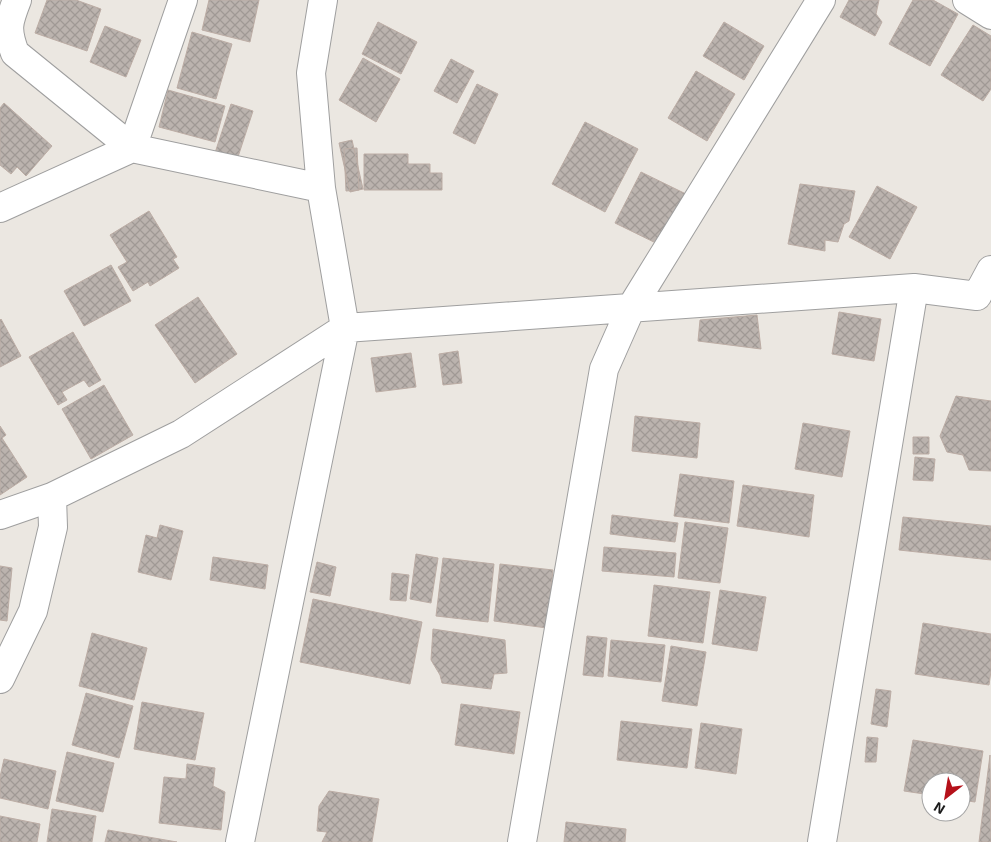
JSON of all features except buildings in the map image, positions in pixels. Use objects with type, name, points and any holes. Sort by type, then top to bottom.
[{"type":"street","points":[[17,0],[11,15],[8,35],[15,53],[132,148],[321,188]]},
{"type":"street","points":[[0,208],[132,148],[183,0]]},
{"type":"street","points":[[240,842],[345,328],[321,188],[311,73],[323,0]]},
{"type":"street","points":[[522,842],[604,369],[631,308],[821,0]]},
{"type":"street","points":[[967,0],[991,15]]},
{"type":"street","points":[[0,515],[52,497],[181,434],[345,328],[914,288],[984,297],[991,270]]},
{"type":"street","points":[[822,842],[914,288]]},
{"type":"street","points":[[0,679],[33,611],[53,527],[52,497]]}]
